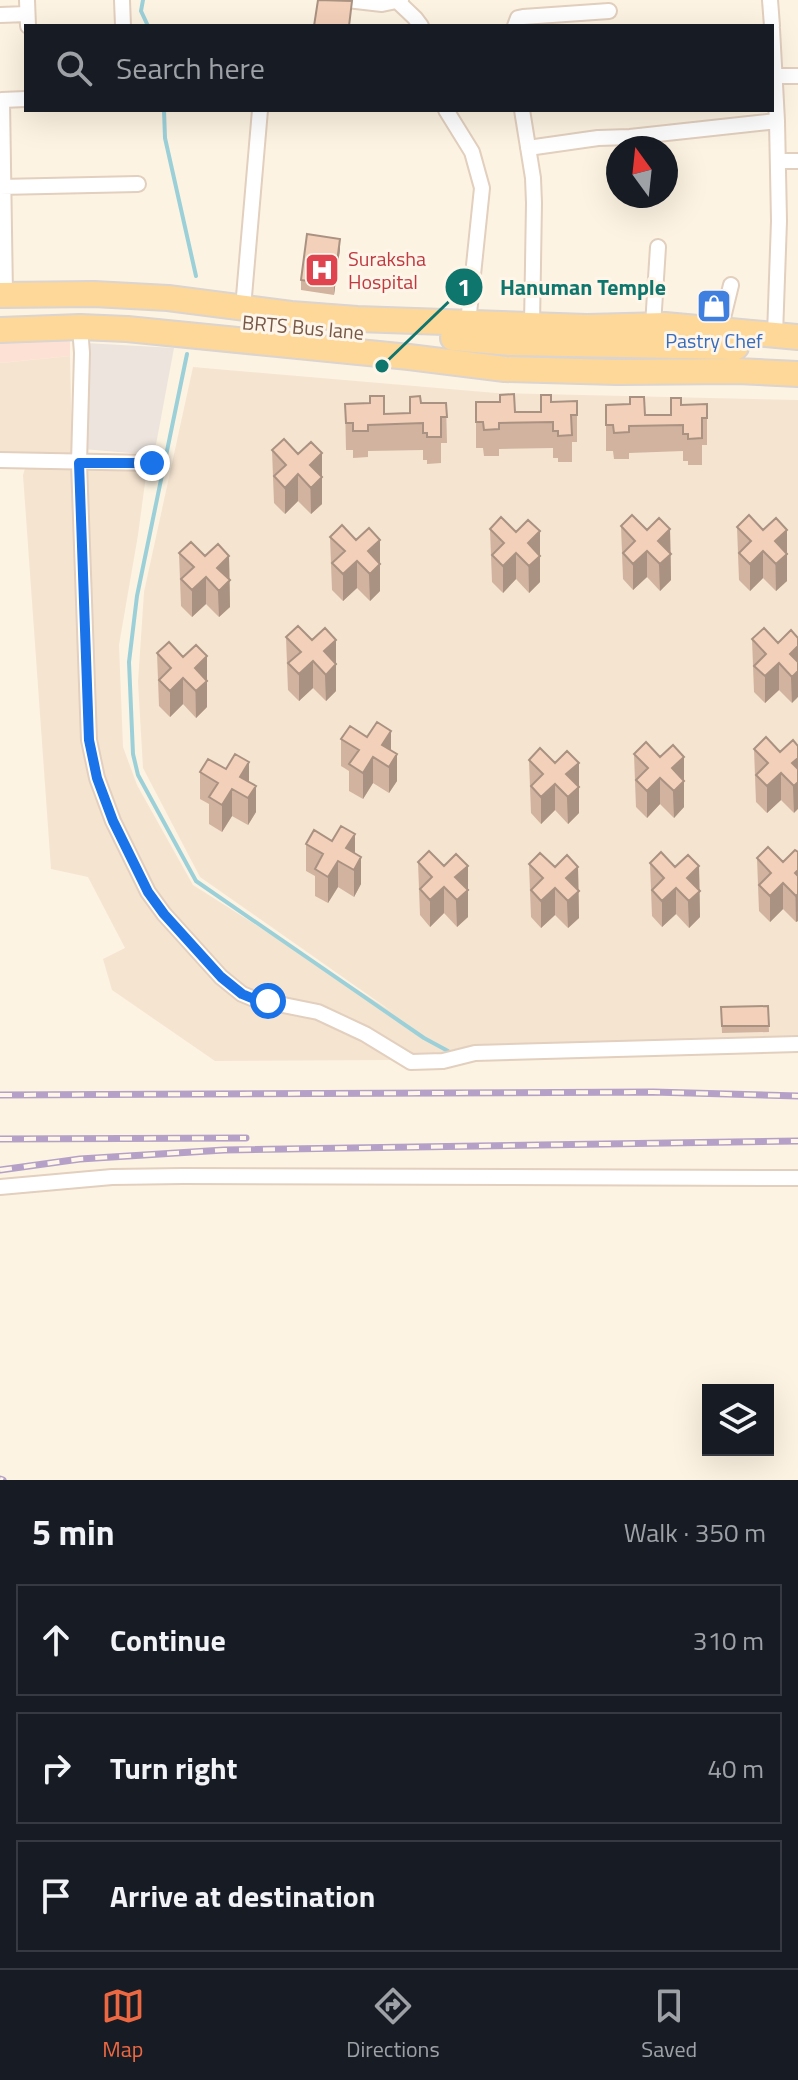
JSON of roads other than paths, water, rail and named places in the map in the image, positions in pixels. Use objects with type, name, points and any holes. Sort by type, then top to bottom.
[{"type":"main road","points":[[2,300],[94,294],[153,297],[357,319],[587,327],[653,325],[786,336]]},
{"type":"main road","name":"BRTS Bus lane","points":[[2,300],[308,329],[510,343],[798,350]]},
{"type":"main road","points":[[0,330],[80,327],[182,334],[519,370],[798,374]]},
{"type":"street","points":[[122,0],[123,24]]},
{"type":"street","points":[[347,0],[382,4],[398,1],[420,24]]},
{"type":"street","points":[[522,0],[519,21],[609,11]]},
{"type":"street","points":[[770,0],[772,24]]},
{"type":"street","points":[[0,15],[27,13]]},
{"type":"street","points":[[774,60],[786,336]]},
{"type":"street","points":[[775,76],[798,76]]},
{"type":"street","points":[[2,300],[1,100],[24,99]]},
{"type":"street","points":[[243,308],[260,112]]},
{"type":"street","points":[[447,112],[472,152],[482,188],[468,323]]},
{"type":"street","points":[[522,112],[534,203],[532,325]]},
{"type":"street","points":[[678,137],[777,121]]},
{"type":"street","points":[[528,148],[606,138]]},
{"type":"street","points":[[778,161],[798,161]]},
{"type":"street","points":[[2,187],[138,184]]},
{"type":"street","points":[[653,325],[658,247]]},
{"type":"street","points":[[720,330],[731,285]]},
{"type":"street","points":[[80,327],[79,463],[89,740],[97,778],[113,821],[148,892],[221,977],[242,994],[254,999],[318,1012],[365,1034],[411,1062],[429,1063],[475,1053],[798,1044]]},
{"type":"street","points":[[0,460],[152,463]]},
{"type":"street","points":[[0,1187],[112,1177],[183,1176],[798,1178]]},
{"type":"waterway","points":[[143,0],[141,11],[147,24]]},
{"type":"waterway","points":[[164,112],[165,138],[196,276]]},
{"type":"waterway","points":[[187,354],[137,596],[129,662],[133,754],[138,775],[196,881],[424,1038],[448,1051]]},
{"type":"railway","points":[[0,1095],[653,1092],[798,1096]]},
{"type":"railway","points":[[0,1139],[246,1138]]},
{"type":"railway","points":[[0,1170],[80,1159],[224,1150],[798,1141]]},
{"type":"place","name":"Suraksha Hospital","points":[[322,270]]},
{"type":"place","name":"Pastry Chef","points":[[714,306]]},
{"type":"place","name":"Hanuman Temple","points":[[382,366]]}]
